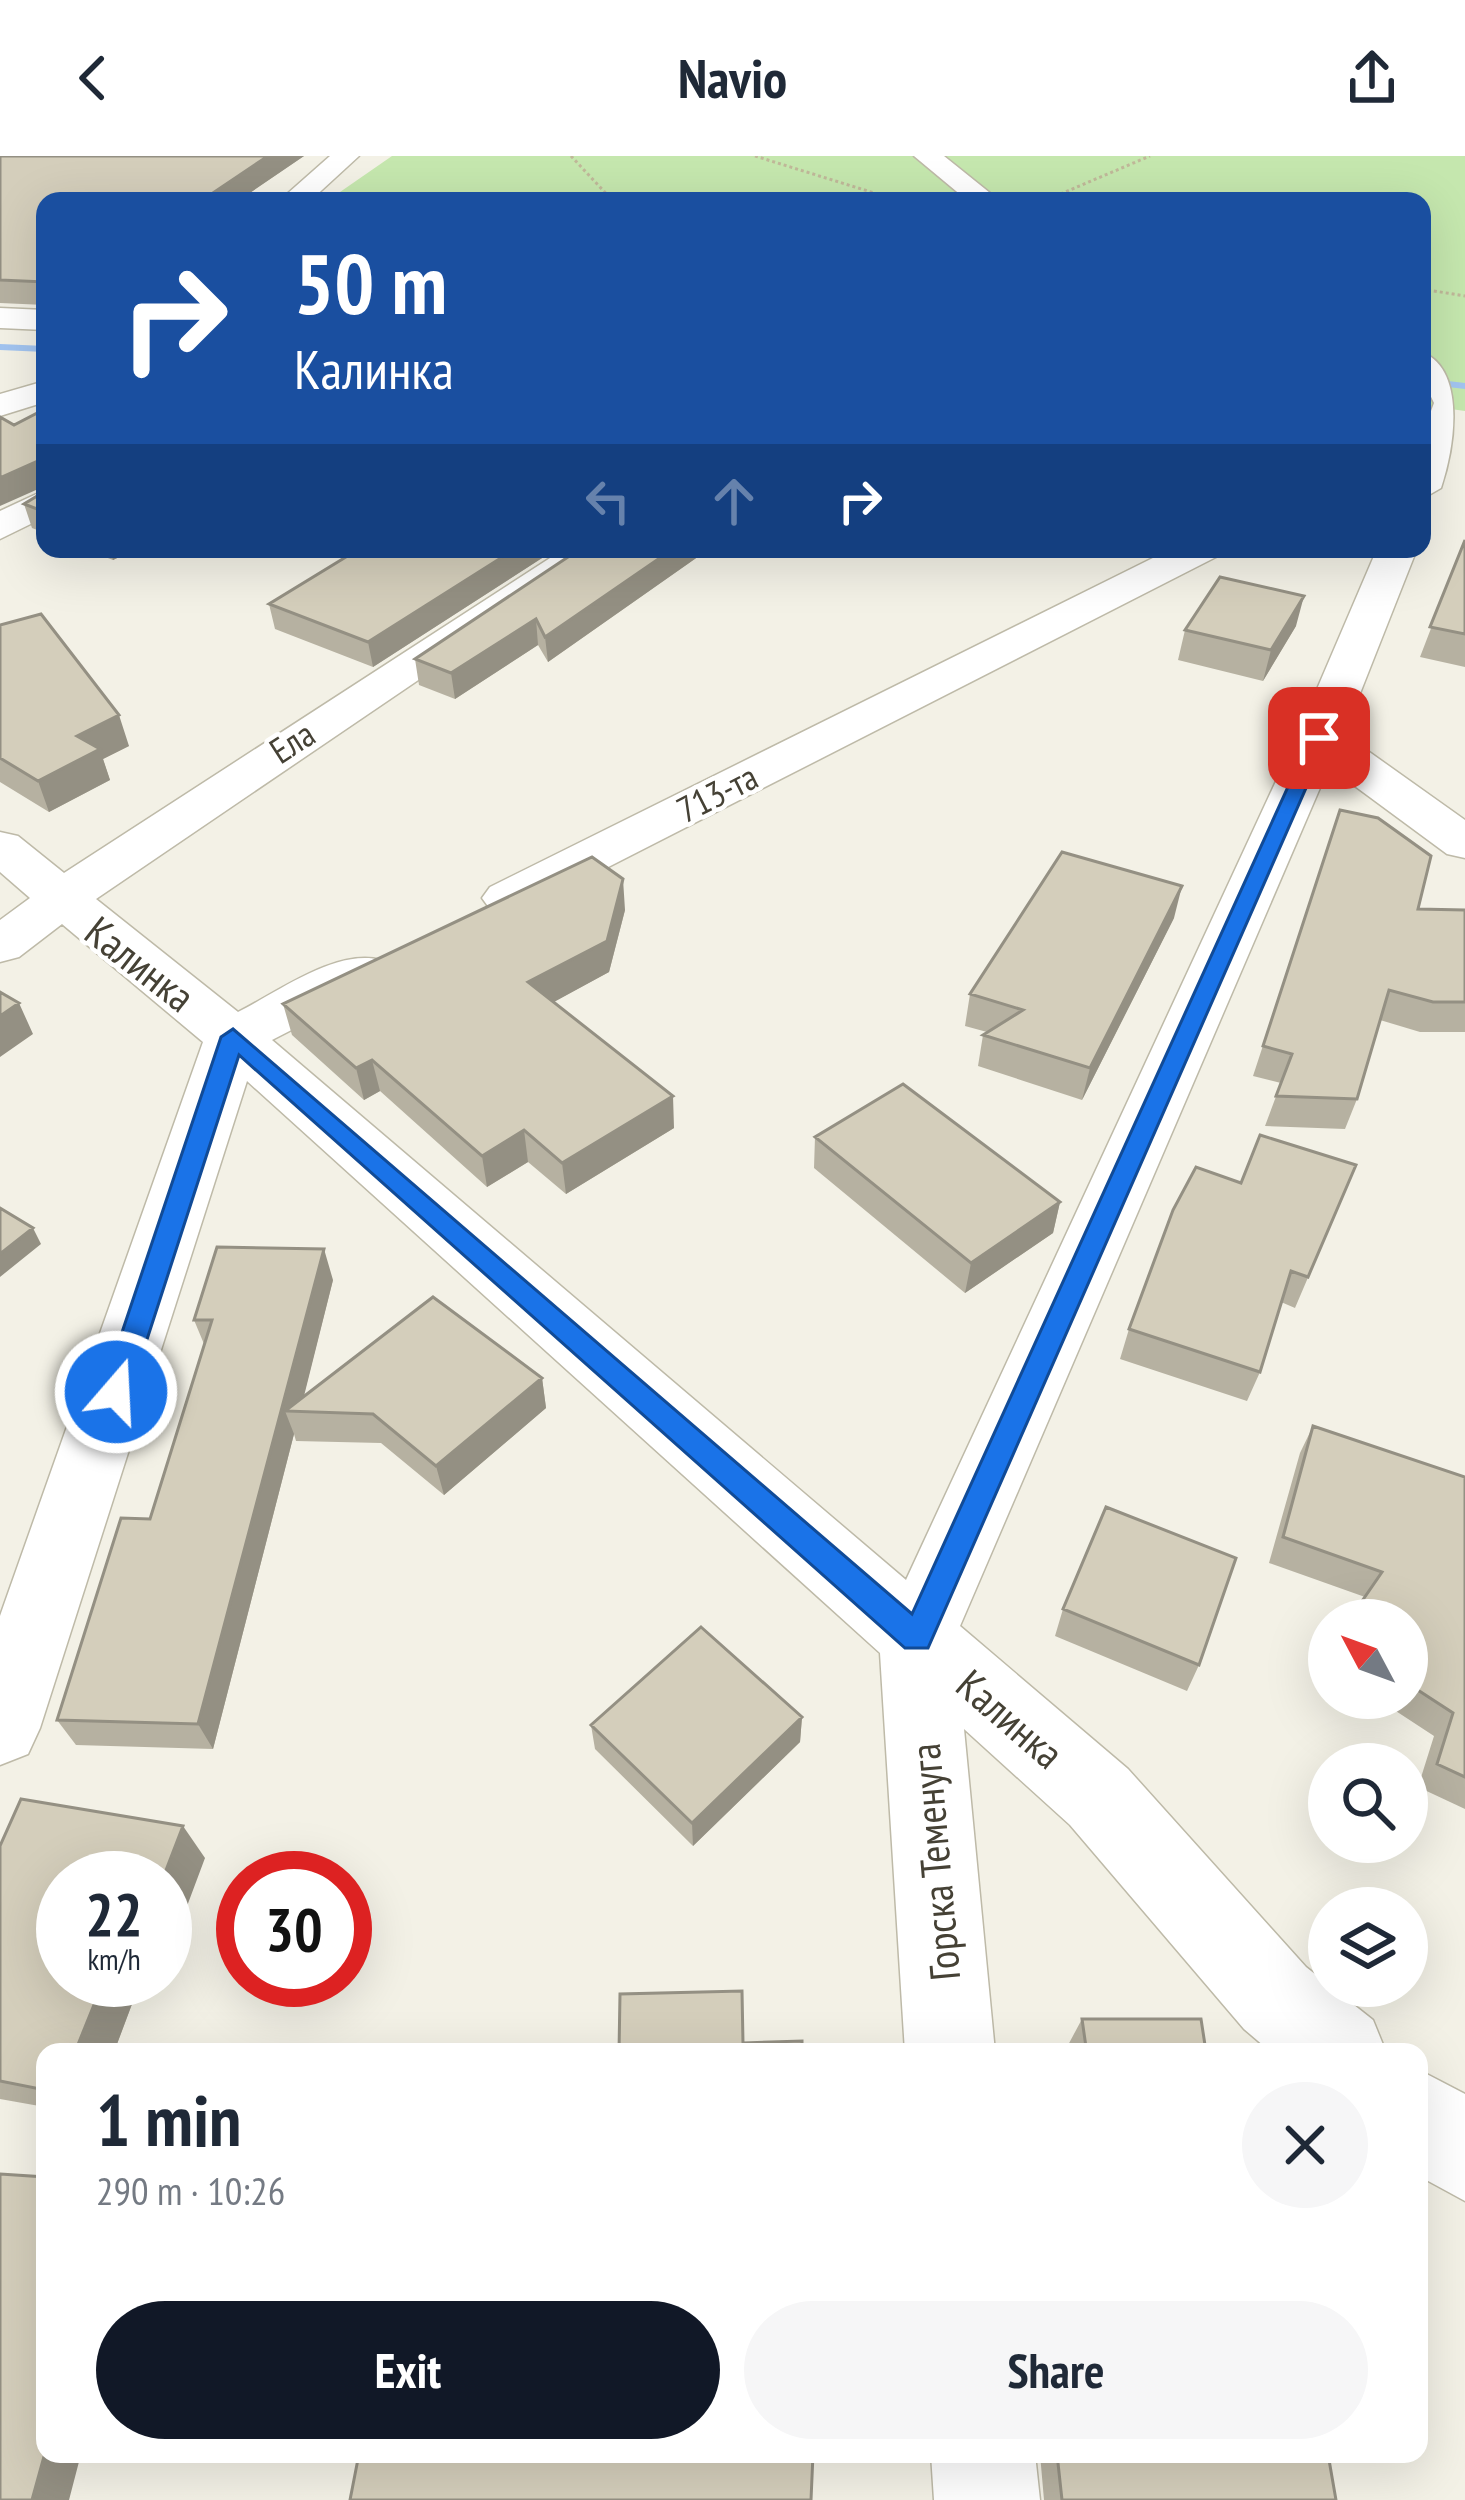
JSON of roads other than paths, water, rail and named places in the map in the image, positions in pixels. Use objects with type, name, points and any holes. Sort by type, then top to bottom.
[{"type":"street","points":[[303,192],[346,156]]},
{"type":"street","points":[[927,156],[974,192]]},
{"type":"street","points":[[0,318],[36,320]]},
{"type":"street","points":[[0,405],[36,394]]},
{"type":"street","points":[[1431,445],[1439,407]]},
{"type":"street","points":[[0,527],[36,506]]},
{"type":"street","name":"Ела","points":[[0,945],[142,840],[577,558]]},
{"type":"street","name":"713-та","points":[[464,920],[1184,558]]},
{"type":"street","name":"Горска Теменуга","points":[[949,2043],[916,1638],[1319,738],[1393,558]]},
{"type":"street","points":[[1319,738],[1465,843]]},
{"type":"street","name":"Калинка","points":[[0,848],[233,1037],[1099,1797],[1275,1998],[1330,2043]]},
{"type":"street","points":[[0,1728],[233,1037],[401,952]]},
{"type":"street","points":[[1428,2123],[1465,2154]]},
{"type":"street","points":[[984,2463],[986,2500]]},
{"type":"waterway","points":[[0,347],[36,349]]},
{"type":"waterway","points":[[1431,382],[1465,386]]}]
